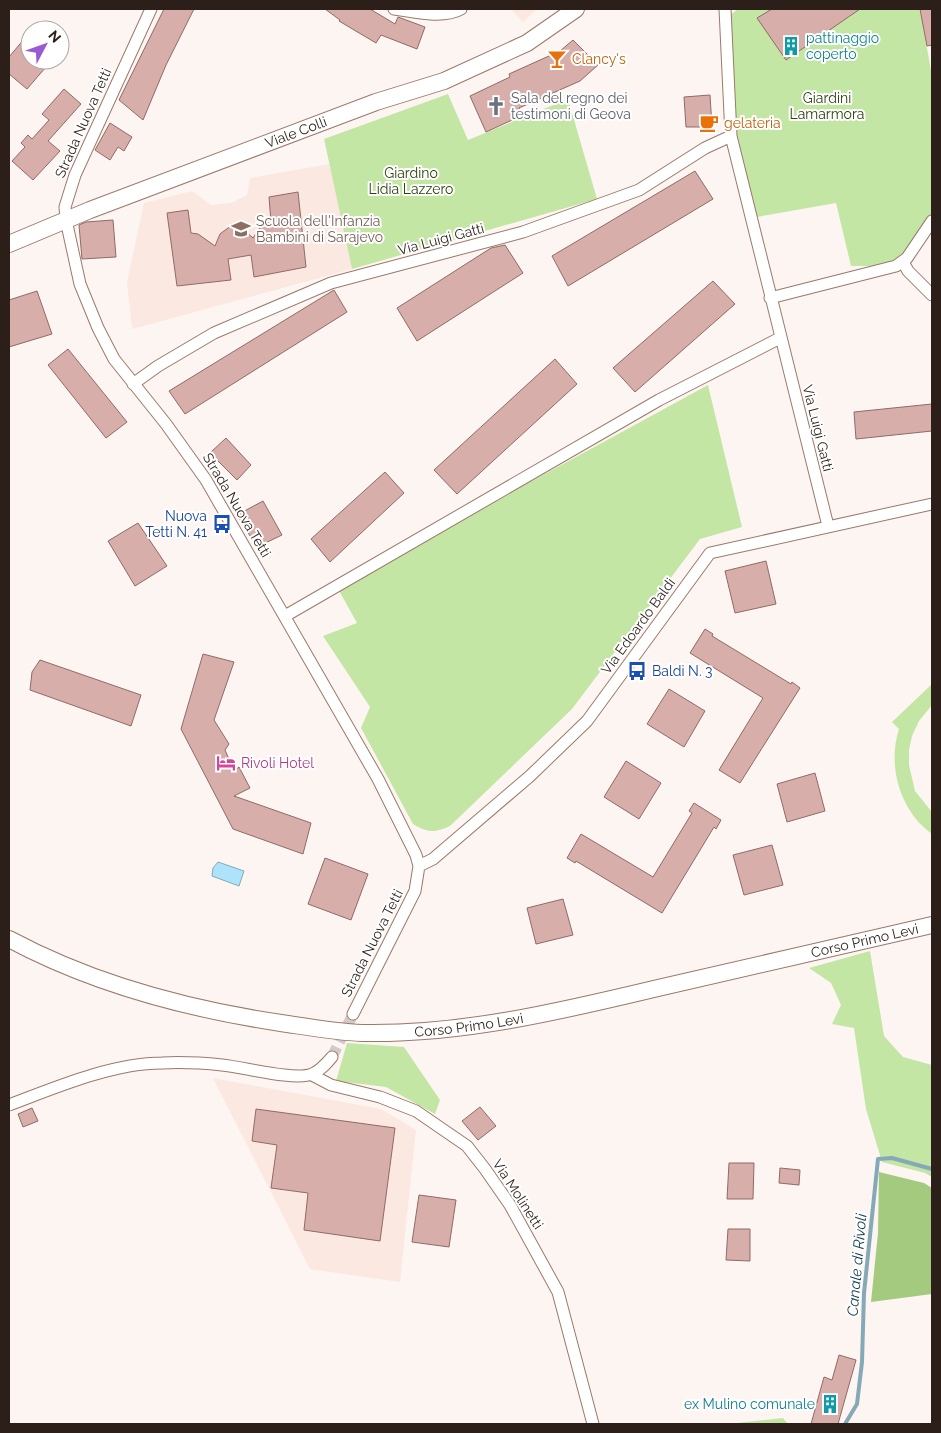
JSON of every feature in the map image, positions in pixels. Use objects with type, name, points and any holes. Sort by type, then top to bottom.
[{"type":"main road","name":"Viale Colli","points":[[9,244],[66,220],[376,102],[444,80],[527,43],[576,9]]},
{"type":"main road","name":"Corso Primo Levi","points":[[9,939],[58,962],[122,987],[213,1011],[328,1030],[395,1032],[456,1027],[540,1014],[932,925]]},
{"type":"street","name":"Strada Nuova Tetti","points":[[151,9],[74,175],[65,207],[66,220],[80,284],[88,306],[114,359],[200,472],[285,616],[396,812],[420,866],[418,879],[409,904],[353,1014]]},
{"type":"street","points":[[394,9],[438,14],[454,13],[461,9]]},
{"type":"street","name":"Via Luigi Gatti","points":[[724,9],[731,136],[828,526]]},
{"type":"street","name":"Via Luigi Gatti","points":[[133,384],[158,366],[214,334],[331,283],[523,232],[639,190],[705,148],[731,136]]},
{"type":"street","points":[[770,298],[903,262],[932,220]]},
{"type":"street","points":[[903,262],[908,270],[932,295]]},
{"type":"street","points":[[285,616],[659,400],[780,338]]},
{"type":"street","name":"Via Edoardo Baldi","points":[[420,866],[433,859],[530,776],[587,720],[710,553],[932,504]]},
{"type":"street","points":[[9,1105],[50,1089],[117,1070],[159,1062],[223,1065],[298,1076],[312,1074],[323,1068],[332,1057]]},
{"type":"street","name":"Via Molinetti","points":[[312,1074],[332,1085],[380,1097],[416,1112],[467,1146],[485,1168],[510,1205],[558,1292],[593,1424]]},
{"type":"shaded area","points":[[511,9],[537,9],[523,22]]},
{"type":"shaded area","name":"Scuola dell'Infanzia Bambini di Sarajevo","points":[[330,164],[352,269],[132,329],[127,282],[144,203],[192,191],[211,205],[231,203],[247,195],[250,178]]},
{"type":"shaded area","points":[[213,1078],[381,1109],[416,1130],[400,1282],[310,1269]]},
{"type":"green space","name":"Giardini Lamarmora","points":[[738,9],[920,9],[932,76],[932,216],[896,266],[851,266],[836,203],[751,218],[731,136],[725,19]]},
{"type":"green space","name":"Giardino Lidia Lazzero","points":[[448,94],[468,140],[568,99],[597,199],[352,269],[324,139]]},
{"type":"green space","points":[[708,385],[742,527],[700,539],[572,709],[450,826],[431,831],[413,824],[361,728],[370,707],[323,636],[357,623],[337,587]]},
{"type":"green space","points":[[932,684],[932,705],[919,721],[912,736],[909,750],[909,765],[915,791],[932,812],[932,834],[912,813],[899,787],[895,758],[899,729],[892,722]]},
{"type":"green space","points":[[870,951],[884,1036],[903,1057],[932,1065],[932,1177],[925,1173],[882,1162],[866,1109],[854,1028],[832,1024],[841,1005],[831,983],[809,968]]},
{"type":"green space","points":[[347,1043],[404,1047],[440,1100],[435,1114],[386,1087],[336,1081]]},
{"type":"green space","points":[[879,1172],[924,1183],[932,1188],[932,1294],[871,1302],[878,1233]]},
{"type":"green space","points":[[783,1418],[788,1424],[728,1424]]},
{"type":"water","points":[[218,862],[244,871],[239,886],[212,876],[213,868]]},
{"type":"building","points":[[164,9],[194,9],[166,65],[143,120],[119,100]]},
{"type":"building","points":[[325,9],[370,9],[395,24],[398,17],[425,27],[417,49],[381,35],[376,43],[339,21]]},
{"type":"building","name":"pattinaggio coperto","points":[[772,9],[860,9],[786,60],[757,18]]},
{"type":"building","points":[[920,9],[932,9],[932,45],[927,46]]},
{"type":"building","points":[[573,40],[598,65],[580,81],[519,108],[523,115],[486,132],[470,96],[510,77],[509,74],[560,51]]},
{"type":"building","points":[[20,44],[20,70],[43,70],[27,89],[9,74],[9,57]]},
{"type":"building","points":[[64,89],[81,104],[48,141],[60,151],[33,180],[12,161],[25,147],[21,143],[28,135],[32,139],[49,120],[42,114]]},
{"type":"building","points":[[710,95],[712,127],[686,127],[684,97]]},
{"type":"building","points":[[110,123],[132,137],[124,151],[118,147],[110,160],[95,150]]},
{"type":"building","points":[[695,171],[713,199],[568,286],[552,256]]},
{"type":"building","points":[[298,192],[306,267],[254,277],[251,255],[228,259],[231,280],[177,286],[167,213],[188,210],[191,233],[198,234],[215,246],[220,234],[232,225],[240,227],[253,238],[261,226],[271,222],[269,197]]},
{"type":"building","points":[[113,220],[116,257],[82,259],[79,225],[86,222]]},
{"type":"building","points":[[505,245],[523,273],[417,341],[397,308],[491,248]]},
{"type":"building","points":[[713,281],[735,304],[635,392],[613,368]]},
{"type":"building","points":[[334,290],[347,312],[185,414],[169,391]]},
{"type":"building","points":[[37,291],[52,334],[9,347],[9,300]]},
{"type":"building","points":[[68,349],[127,422],[106,438],[48,365]]},
{"type":"building","points":[[555,359],[577,384],[457,494],[434,470]]},
{"type":"building","points":[[932,404],[932,431],[856,439],[854,412]]},
{"type":"building","points":[[226,438],[251,465],[237,480],[210,453]]},
{"type":"building","points":[[385,472],[404,493],[330,562],[311,539]]},
{"type":"building","points":[[263,501],[282,535],[257,547],[237,515]]},
{"type":"building","points":[[138,523],[167,566],[135,586],[108,541]]},
{"type":"building","points":[[766,561],[776,604],[735,613],[725,571]]},
{"type":"building","points":[[705,629],[713,634],[712,636],[800,688],[740,783],[719,770],[763,698],[690,653]]},
{"type":"building","points":[[203,654],[234,662],[214,720],[229,744],[225,750],[234,771],[239,767],[250,788],[234,796],[311,823],[303,854],[233,829],[181,729]]},
{"type":"building","points":[[40,660],[141,695],[131,726],[30,690],[32,672]]},
{"type":"building","points":[[669,689],[705,711],[684,747],[647,724]]},
{"type":"building","points":[[626,761],[661,783],[639,819],[604,797]]},
{"type":"building","points":[[815,773],[825,811],[787,822],[777,784]]},
{"type":"building","points":[[694,803],[721,820],[716,829],[714,827],[662,913],[576,861],[575,863],[567,858],[581,834],[653,877],[692,813],[689,811]]},
{"type":"building","points":[[772,845],[783,885],[744,895],[733,855]]},
{"type":"building","points":[[325,858],[368,874],[351,920],[308,904]]},
{"type":"building","points":[[563,899],[573,935],[536,944],[527,908]]},
{"type":"building","points":[[480,1107],[496,1126],[478,1140],[462,1121]]},
{"type":"building","points":[[32,1108],[38,1121],[23,1127],[18,1114]]},
{"type":"building","points":[[256,1109],[395,1128],[380,1241],[304,1230],[308,1193],[271,1188],[277,1145],[252,1141]]},
{"type":"building","points":[[729,1163],[754,1163],[753,1199],[727,1199]]},
{"type":"building","points":[[780,1168],[800,1170],[799,1185],[779,1183]]},
{"type":"building","points":[[419,1195],[456,1200],[449,1247],[412,1242]]},
{"type":"building","points":[[728,1229],[750,1229],[750,1261],[726,1260]]},
{"type":"building","name":"ex Mulino comunale","points":[[839,1355],[856,1360],[838,1424],[811,1424],[824,1377],[832,1380]]},
{"type":"waterway","name":"Canale di Rivoli","points":[[845,1424],[857,1404],[862,1362],[864,1293],[878,1159],[892,1158],[932,1169]]},
{"type":"tunnel","points":[[332,1057],[353,1014]]},
{"type":"place","name":"pattinaggio coperto","points":[[791,46]]},
{"type":"place","name":"Clancy's","points":[[557,59]]},
{"type":"place","name":"Sala del regno dei testimoni di Geova","points":[[496,106]]},
{"type":"place","name":"gelateria","points":[[709,123]]},
{"type":"place","name":"Scuola dell'Infanzia Bambini di Sarajevo","points":[[241,229]]},
{"type":"place","name":"Nuova Tetti N. 41","points":[[222,524]]},
{"type":"place","name":"Baldi N. 3","points":[[637,671]]},
{"type":"place","name":"Rivoli Hotel","points":[[226,763]]},
{"type":"place","name":"ex Mulino comunale","points":[[830,1404]]}]
